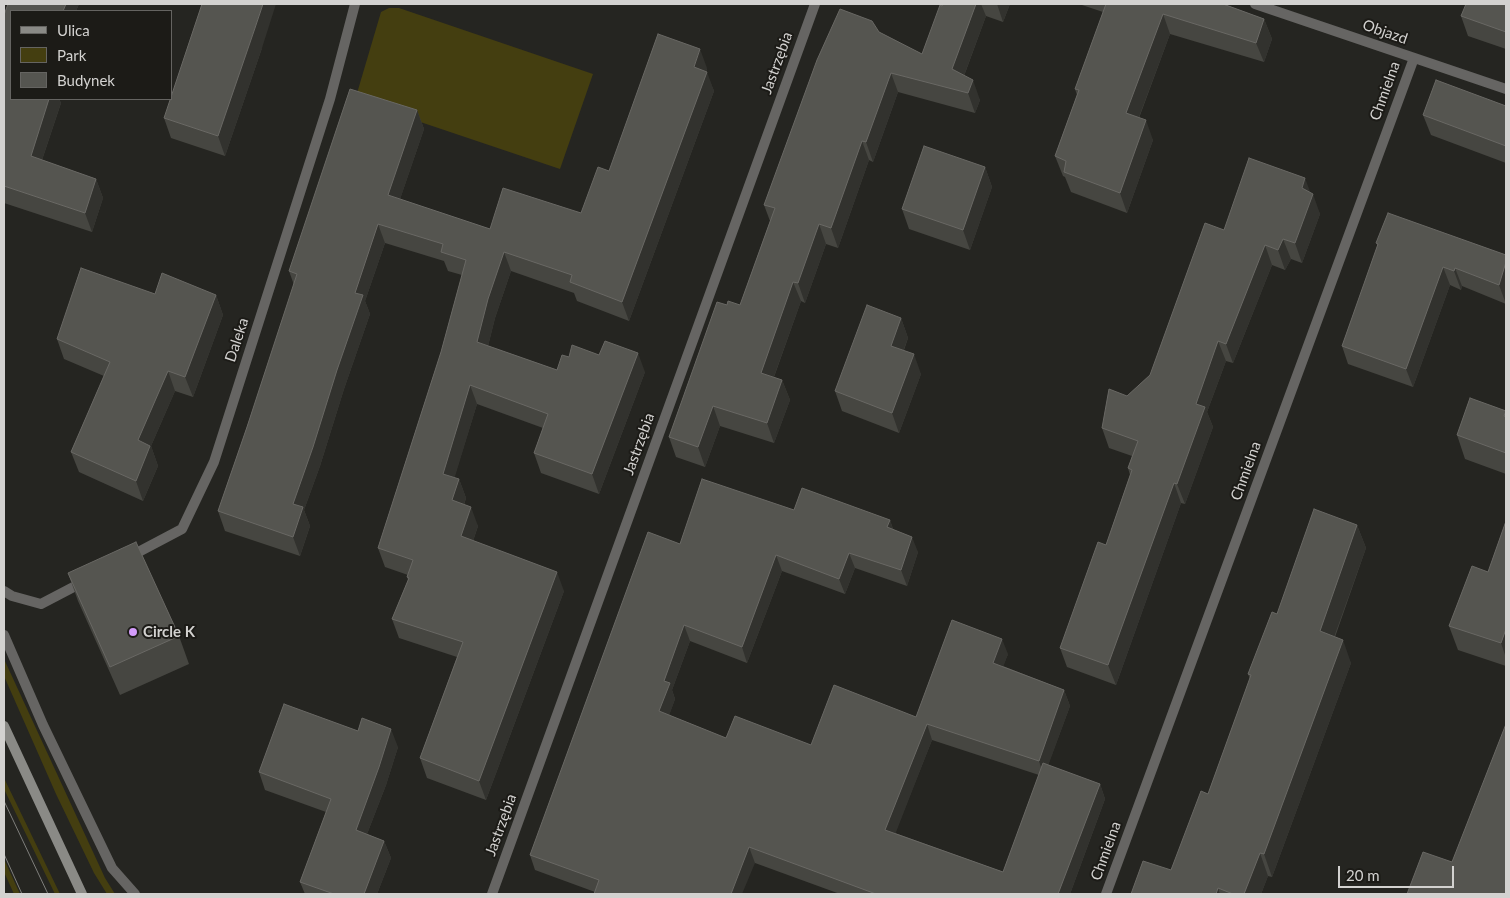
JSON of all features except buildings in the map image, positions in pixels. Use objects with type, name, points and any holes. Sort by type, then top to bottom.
[{"type":"main road","points":[[4,726],[82,894]]},
{"type":"street","name":"Daleka","points":[[120,562],[182,529],[214,462],[330,99],[355,4]]},
{"type":"street","name":"Jastrzębia","points":[[492,894],[815,4]]},
{"type":"street","name":"Objazd","points":[[1255,4],[1506,89]]},
{"type":"street","name":"Chmielna","points":[[1106,894],[1414,58]]},
{"type":"street","points":[[4,591],[12,596],[42,604],[94,576]]},
{"type":"street","points":[[4,635],[43,725],[112,868],[135,894]]},
{"type":"green space","points":[[389,8],[399,8],[593,74],[560,169],[355,100],[381,12]]},
{"type":"green space","points":[[4,659],[105,878],[115,894],[107,894],[94,873],[56,794],[4,676]]},
{"type":"green space","points":[[4,778],[60,894],[55,894],[4,789]]},
{"type":"green space","points":[[4,859],[20,894],[14,894],[4,872]]},
{"type":"tram line","points":[[4,801],[48,894]]},
{"type":"tram line","points":[[4,854],[22,894]]},
{"type":"place","name":"Circle K","points":[[133,632]]}]
